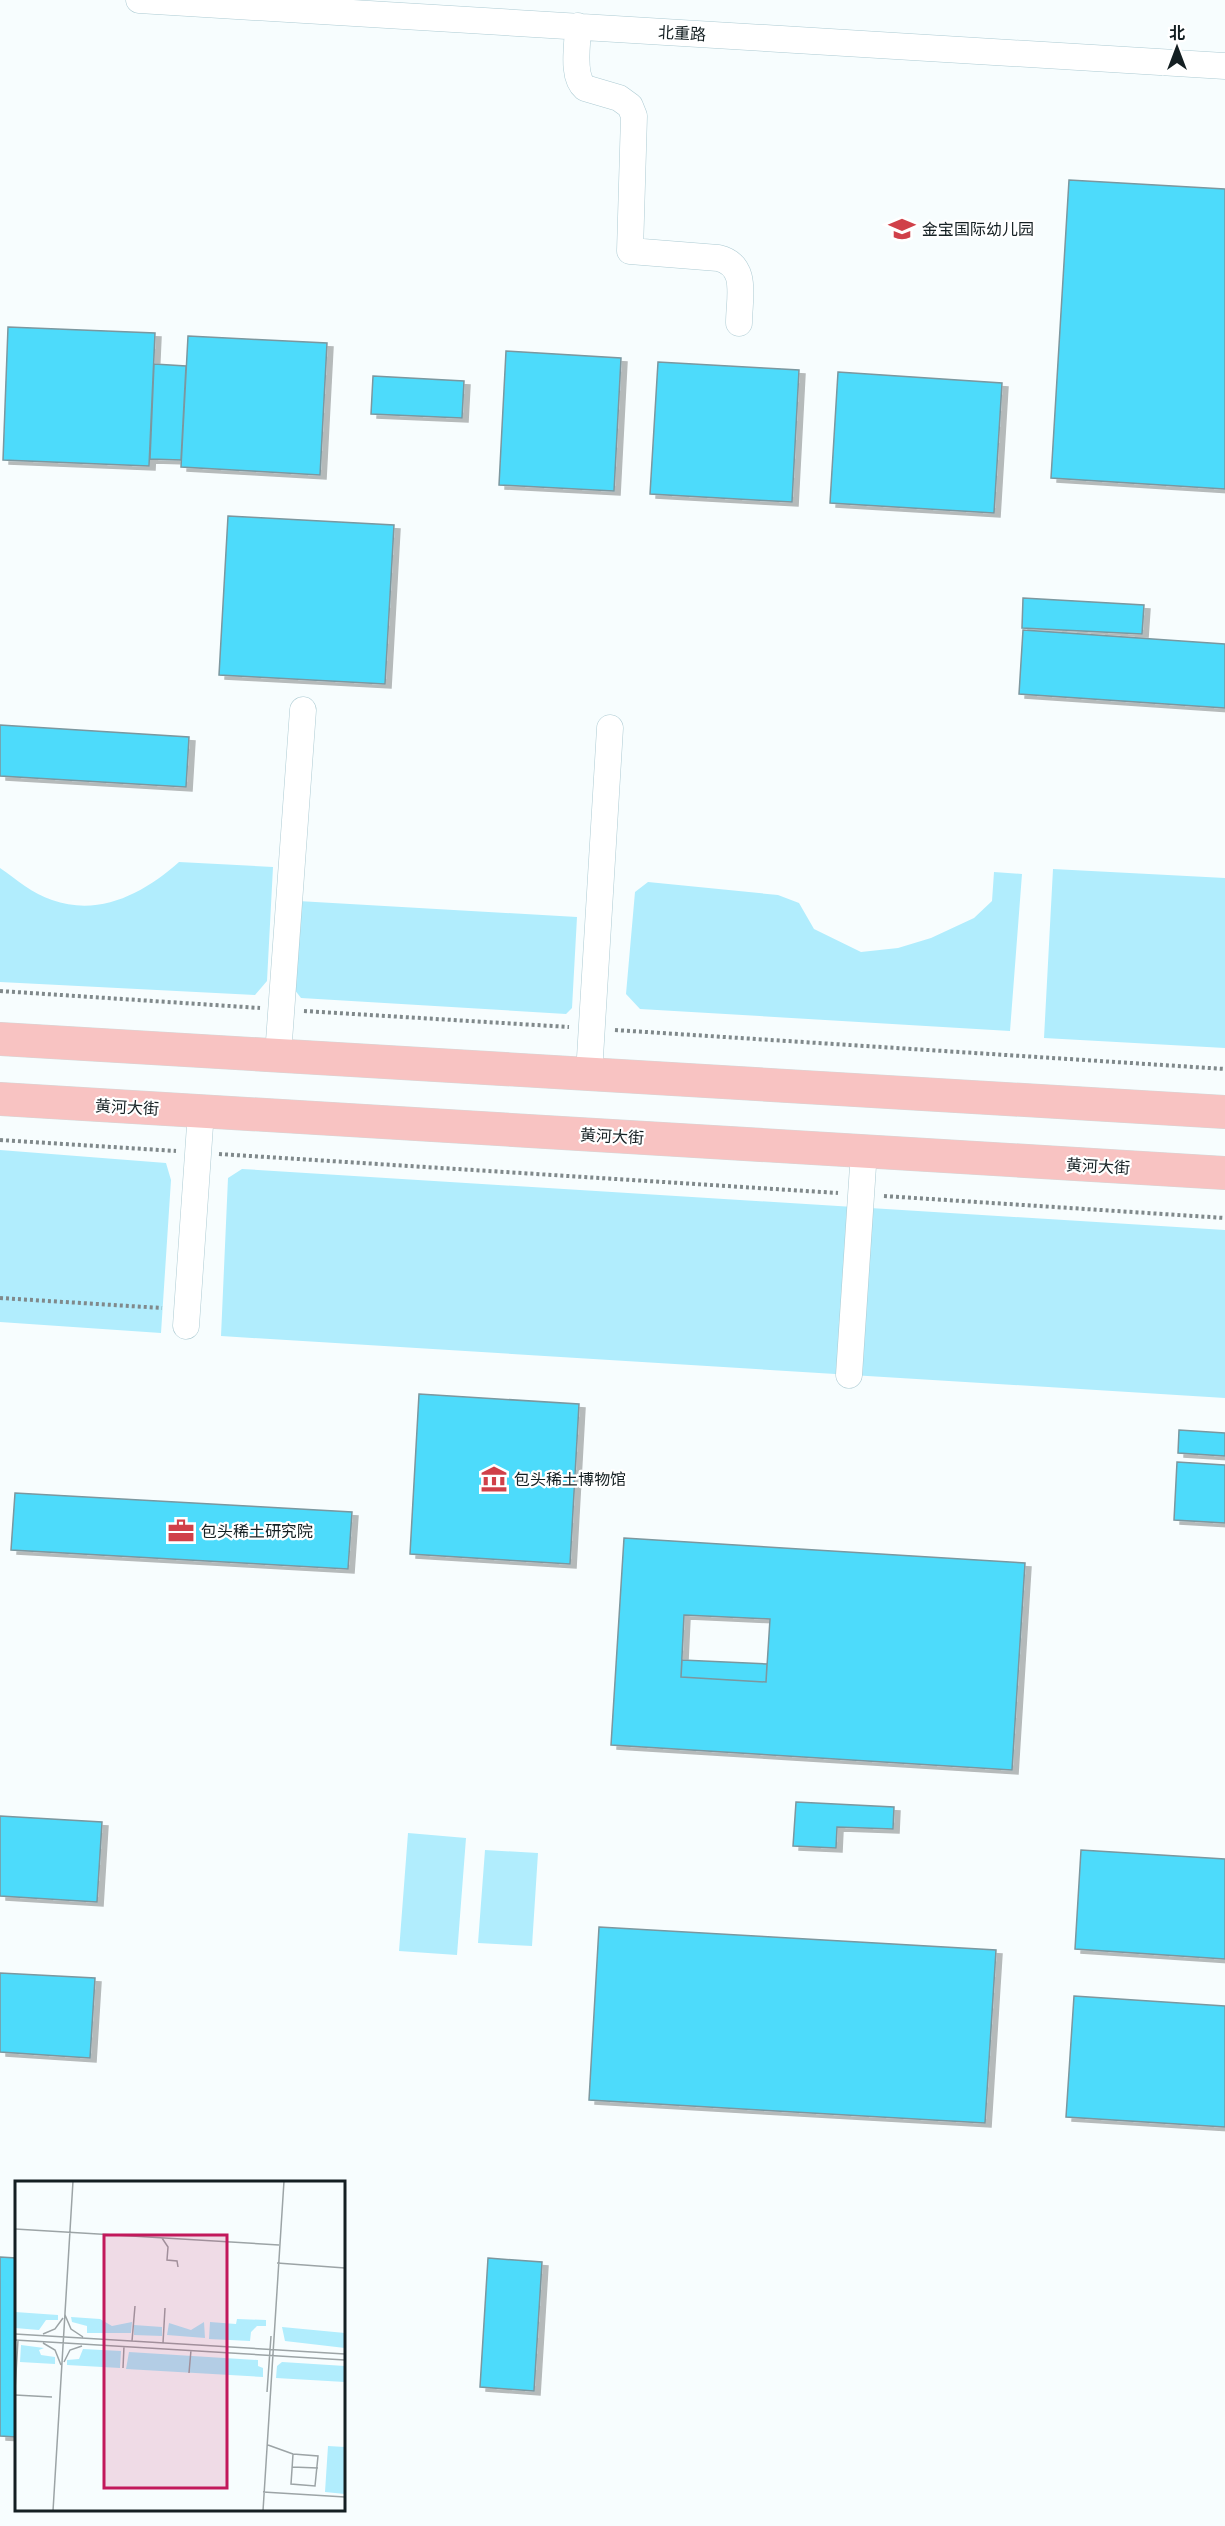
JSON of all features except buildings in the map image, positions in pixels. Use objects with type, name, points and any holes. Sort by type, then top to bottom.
[{"type":"main road","points":[[0,1039],[1225,1112]]},
{"type":"main road","name":"黄河大街","points":[[0,1099],[1225,1173]]},
{"type":"street","name":"北重路","points":[[139,0],[1225,66]]},
{"type":"street","points":[[578,27],[578,76],[581,85],[626,102],[634,116],[630,251],[718,258],[730,262],[740,275],[739,323]]},
{"type":"street","points":[[278,1055],[303,710]]},
{"type":"street","points":[[589,1074],[610,728]]},
{"type":"street","points":[[186,1326],[201,1111]]},
{"type":"street","points":[[849,1375],[864,1151]]},
{"type":"path","points":[[0,1140],[1225,1218]]},
{"type":"path","points":[[0,1298],[162,1308]]},
{"type":"shaded area","points":[[179,862],[273,867],[267,981],[255,995],[0,982],[0,868],[38,894],[70,905],[87,906],[104,904],[136,892]]},
{"type":"shaded area","points":[[1053,869],[1225,878],[1225,1048],[1044,1038]]},
{"type":"shaded area","points":[[994,872],[1022,874],[1010,1031],[640,1009],[626,994],[635,892],[648,882],[778,895],[799,903],[814,929],[861,952],[898,948],[931,938],[974,918],[992,901]]},
{"type":"shaded area","points":[[298,901],[577,917],[572,1008],[566,1014],[301,998],[294,989]]},
{"type":"shaded area","points":[[0,1150],[166,1163],[171,1180],[161,1333],[0,1322]]},
{"type":"shaded area","points":[[242,1169],[1225,1230],[1225,1398],[221,1336],[228,1178]]},
{"type":"shaded area","points":[[408,1833],[466,1838],[457,1955],[399,1951]]},
{"type":"shaded area","points":[[485,1850],[538,1853],[532,1946],[478,1943]]},
{"type":"place","name":"金宝国际幼儿园","points":[[902,229]]},
{"type":"place","name":"包头稀土博物馆","points":[[494,1479]]},
{"type":"place","name":"包头稀土研究院","points":[[181,1531]]}]
